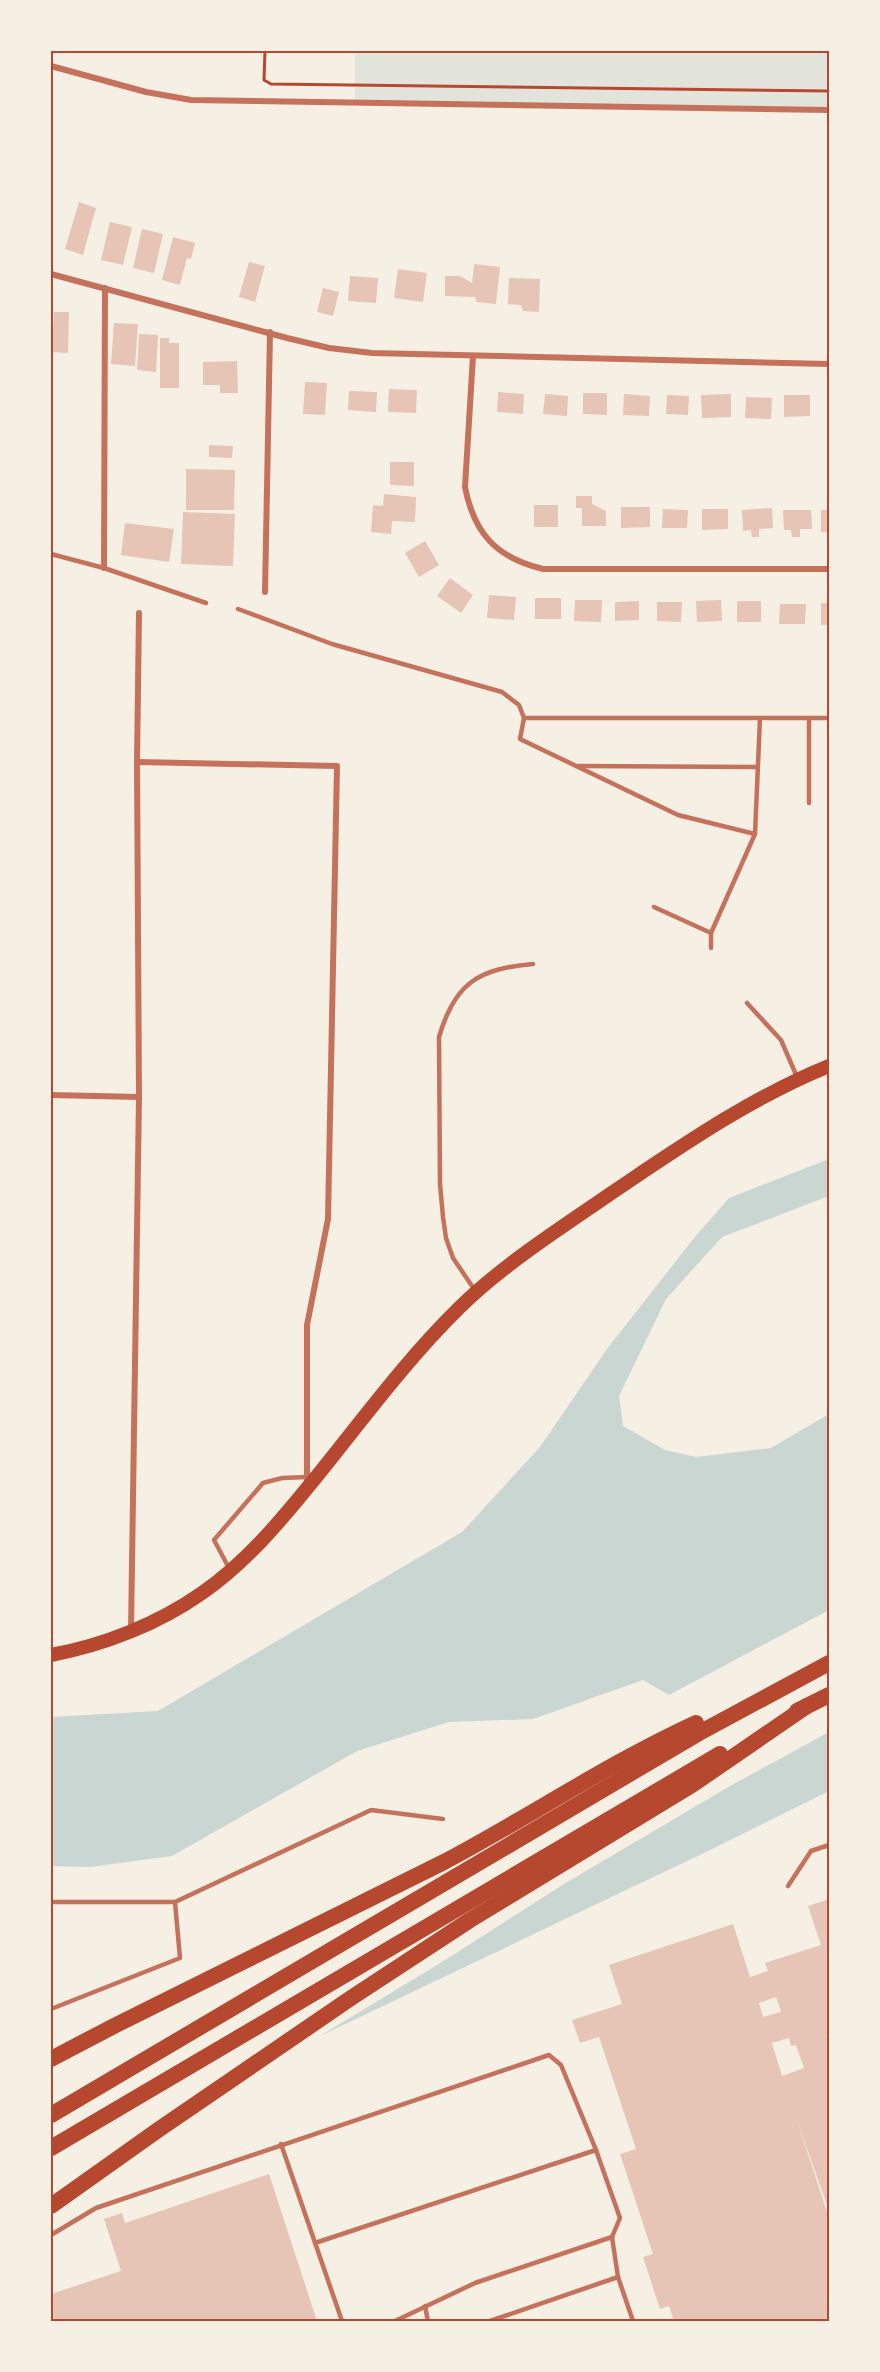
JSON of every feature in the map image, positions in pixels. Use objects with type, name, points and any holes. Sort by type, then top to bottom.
[{"type":"highway","points":[[51,2060],[126,2020],[444,1862],[669,1736],[829,1663]]},
{"type":"highway","points":[[51,2115],[678,1745],[793,1680]]},
{"type":"highway","points":[[51,2148],[713,1758],[829,1695]]},
{"type":"highway","points":[[51,2206],[277,2047],[369,1986],[470,1920],[692,1785],[807,1706]]},
{"type":"main road","points":[[51,1655],[90,1646],[131,1632],[202,1593],[230,1571],[273,1529],[307,1483],[456,1310],[476,1292],[538,1243],[682,1146],[768,1093],[829,1066]]},
{"type":"street","points":[[51,66],[146,92],[191,100],[829,110]]},
{"type":"street","points":[[51,274],[329,348],[372,353],[829,364]]},
{"type":"street","points":[[104,568],[105,288]]},
{"type":"street","points":[[265,592],[270,332]]},
{"type":"street","points":[[473,356],[465,487],[476,523],[488,541],[505,555],[524,564],[543,569],[829,569]]},
{"type":"street","points":[[131,1632],[139,1097],[137,762],[139,613]]},
{"type":"street","points":[[137,762],[336,766],[327,1219],[307,1325],[307,1483]]},
{"type":"street","points":[[51,1095],[139,1097]]},
{"type":"lane","points":[[51,554],[104,568],[206,603]]},
{"type":"lane","points":[[238,609],[332,644],[502,692],[519,705],[524,718],[520,740],[678,815],[755,834]]},
{"type":"lane","points":[[524,718],[829,718]]},
{"type":"lane","points":[[711,948],[711,933],[755,834],[760,718]]},
{"type":"lane","points":[[809,718],[809,803]]},
{"type":"lane","points":[[575,766],[758,767]]},
{"type":"lane","points":[[654,907],[711,933]]},
{"type":"lane","points":[[476,1292],[453,1258],[446,1238],[440,1184],[439,1037],[445,1016],[474,978],[501,967],[533,964]]},
{"type":"lane","points":[[747,1003],[781,1040],[798,1079]]},
{"type":"lane","points":[[230,1571],[214,1540],[263,1483],[282,1478],[307,1483]]},
{"type":"lane","points":[[51,1902],[175,1902],[371,1810],[443,1819]]},
{"type":"lane","points":[[788,1886],[811,1851],[829,1845]]},
{"type":"lane","points":[[51,2009],[180,1958],[175,1902]]},
{"type":"lane","points":[[53,2233],[96,2208],[549,2055],[561,2066],[596,2150],[620,2218],[612,2237],[618,2277],[633,2321]]},
{"type":"lane","points":[[281,2144],[342,2321]]},
{"type":"lane","points":[[315,2244],[596,2150]]},
{"type":"lane","points":[[395,2321],[475,2283],[612,2237]]},
{"type":"lane","points":[[490,2321],[618,2277]]},
{"type":"lane","points":[[425,2306],[428,2321]]},
{"type":"path","points":[[265,51],[264,80],[271,84],[829,92]]},
{"type":"shaded area","points":[[355,51],[829,51],[829,110],[355,104]]},
{"type":"shaded area","points":[[829,1159],[829,1196],[722,1237],[666,1299],[619,1396],[623,1426],[665,1450],[696,1457],[771,1448],[829,1414],[829,1610],[669,1695],[643,1680],[533,1719],[449,1722],[357,1751],[172,1856],[90,1867],[51,1866],[51,1717],[158,1711],[462,1532],[540,1447],[607,1349],[694,1238],[729,1198]]},
{"type":"shaded area","points":[[829,1732],[829,1791],[320,2036],[564,1884],[730,1786]]},
{"type":"building","points":[[79,202],[96,208],[83,255],[65,249]]},
{"type":"building","points":[[110,222],[132,227],[123,265],[101,260]]},
{"type":"building","points":[[142,229],[163,234],[154,273],[133,268]]},
{"type":"building","points":[[173,237],[195,243],[191,259],[187,258],[180,285],[162,280]]},
{"type":"building","points":[[249,262],[265,266],[255,302],[239,297]]},
{"type":"building","points":[[474,264],[500,267],[496,304],[477,302],[475,297],[445,296],[445,276],[460,276],[472,283]]},
{"type":"building","points":[[398,269],[427,273],[423,302],[394,298]]},
{"type":"building","points":[[350,276],[378,278],[376,303],[348,301]]},
{"type":"building","points":[[509,278],[540,279],[539,312],[523,311],[521,305],[508,304]]},
{"type":"building","points":[[323,288],[339,292],[333,316],[317,312]]},
{"type":"building","points":[[54,312],[69,312],[68,353],[52,352]]},
{"type":"building","points":[[114,323],[138,324],[135,366],[111,364]]},
{"type":"building","points":[[139,334],[158,335],[156,372],[137,370]]},
{"type":"building","points":[[160,338],[169,338],[169,343],[179,343],[179,388],[160,388]]},
{"type":"building","points":[[237,361],[238,393],[220,393],[220,385],[203,385],[203,362]]},
{"type":"building","points":[[305,382],[327,383],[325,415],[303,414]]},
{"type":"building","points":[[389,389],[417,390],[416,413],[388,412]]},
{"type":"building","points":[[349,391],[377,392],[376,412],[348,410]]},
{"type":"building","points":[[498,392],[524,394],[523,414],[497,412]]},
{"type":"building","points":[[583,393],[607,393],[607,415],[583,414]]},
{"type":"building","points":[[545,394],[568,396],[567,416],[543,414]]},
{"type":"building","points":[[624,394],[650,396],[649,416],[623,415]]},
{"type":"building","points":[[731,394],[731,417],[702,418],[701,395]]},
{"type":"building","points":[[667,395],[689,396],[688,415],[666,414]]},
{"type":"building","points":[[784,395],[810,395],[810,416],[784,417]]},
{"type":"building","points":[[746,397],[772,398],[771,419],[745,418]]},
{"type":"building","points":[[209,445],[233,446],[232,458],[209,457]]},
{"type":"building","points":[[390,462],[414,462],[414,486],[390,485]]},
{"type":"building","points":[[186,469],[235,470],[234,510],[186,510]]},
{"type":"building","points":[[384,494],[416,497],[415,522],[392,521],[391,534],[371,532],[373,505],[383,506]]},
{"type":"building","points":[[576,496],[592,496],[592,504],[606,511],[606,526],[582,526],[582,508],[576,508]]},
{"type":"building","points":[[534,505],[558,505],[558,527],[534,527]]},
{"type":"building","points":[[621,507],[650,507],[650,527],[621,528]]},
{"type":"building","points":[[772,508],[773,528],[759,529],[759,537],[752,537],[751,530],[743,531],[742,510]]},
{"type":"building","points":[[663,509],[688,510],[687,528],[662,528]]},
{"type":"building","points":[[702,509],[728,509],[728,529],[702,530]]},
{"type":"building","points":[[783,510],[811,510],[812,529],[800,529],[800,537],[792,537],[791,530],[784,530]]},
{"type":"building","points":[[821,510],[829,510],[829,532],[821,532]]},
{"type":"building","points":[[183,512],[235,514],[233,566],[181,564]]},
{"type":"building","points":[[125,523],[174,529],[169,562],[121,555]]},
{"type":"building","points":[[425,541],[439,565],[419,577],[405,553]]},
{"type":"building","points":[[450,578],[473,595],[461,613],[437,596]]},
{"type":"building","points":[[489,595],[516,597],[514,620],[487,618]]},
{"type":"building","points":[[535,598],[561,598],[561,619],[535,619]]},
{"type":"building","points":[[575,600],[602,600],[601,622],[574,621]]},
{"type":"building","points":[[721,600],[722,621],[697,622],[696,601]]},
{"type":"building","points":[[639,601],[639,620],[615,621],[615,602]]},
{"type":"building","points":[[737,601],[761,601],[761,622],[737,622]]},
{"type":"building","points":[[657,602],[682,602],[681,622],[657,621]]},
{"type":"building","points":[[821,603],[829,603],[829,625],[821,625]]},
{"type":"building","points":[[780,604],[806,604],[805,624],[779,624]]},
{"type":"building","points":[[828,1894],[829,2034],[826,2035],[829,2045],[829,2211],[797,2120],[829,2218],[829,2321],[674,2321],[669,2306],[660,2309],[643,2257],[653,2254],[620,2154],[636,2149],[599,2037],[580,2043],[572,2020],[622,2004],[609,1965],[733,1924],[750,1977],[768,1971],[765,1963],[821,1945],[808,1906],[827,1900]],"holes":[[[776,1997],[781,2012],[763,2017],[759,2003]],[[789,2038],[791,2046],[796,2045],[804,2068],[782,2076],[772,2043]]]},
{"type":"building","points":[[269,2174],[317,2321],[51,2321],[51,2294],[121,2271],[104,2219],[122,2213],[125,2223]]}]
